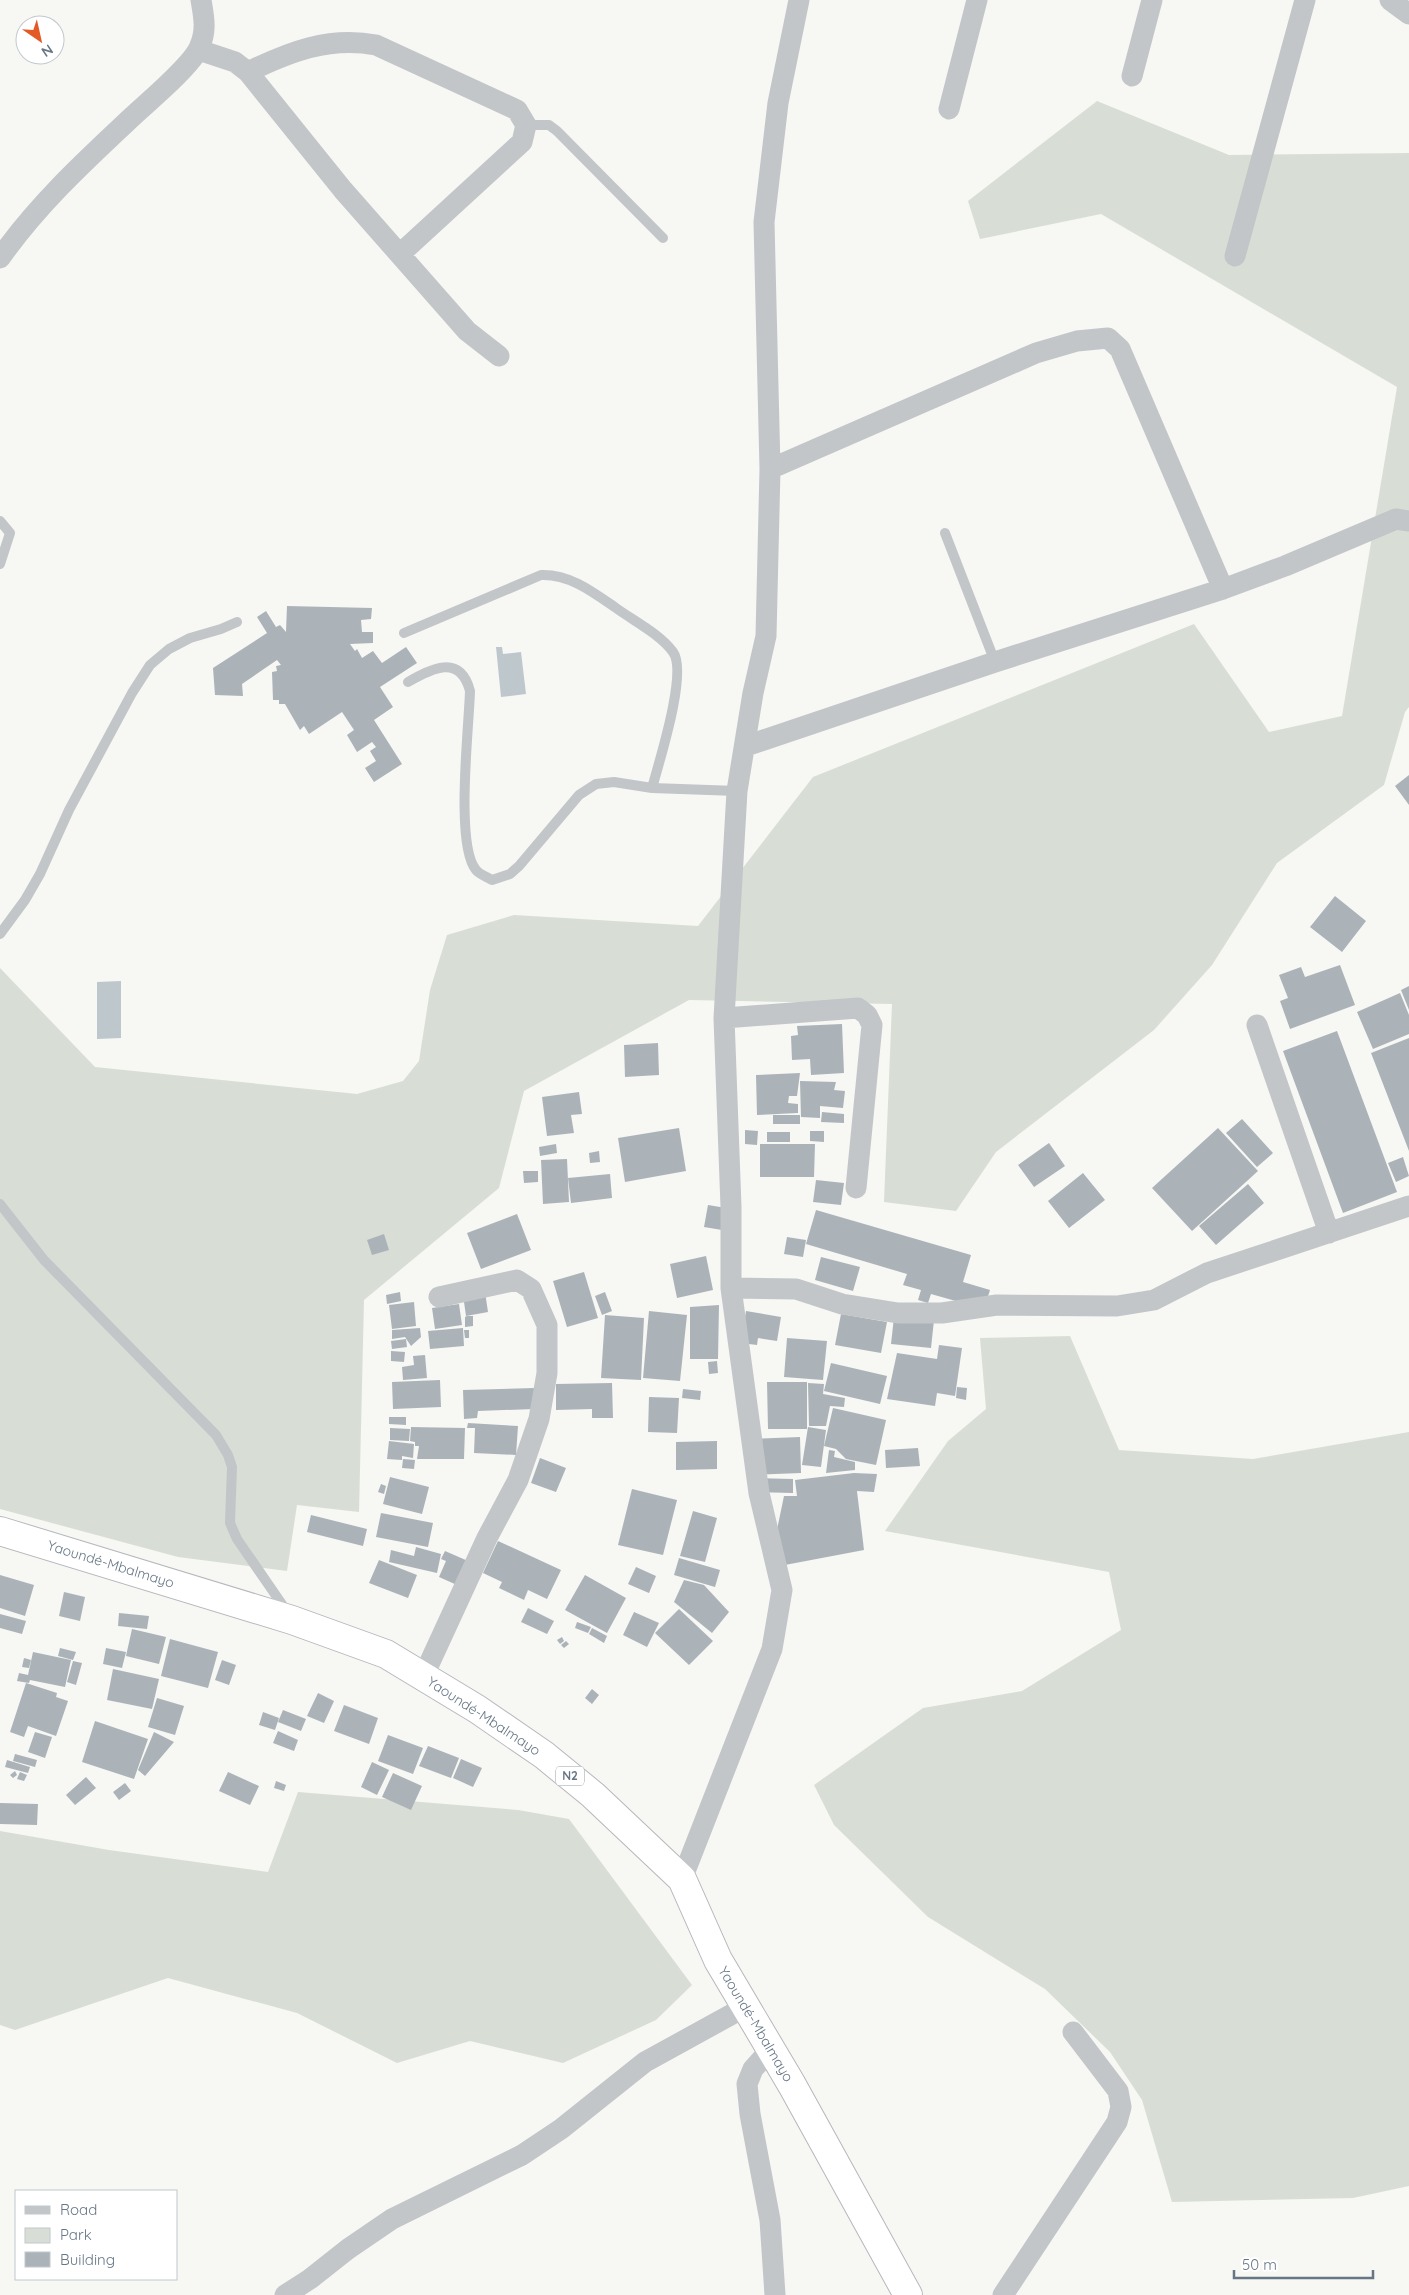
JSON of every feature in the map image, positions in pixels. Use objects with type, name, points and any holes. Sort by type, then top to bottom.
[{"type":"highway","name":"Yaoundé-Mbalmayo","points":[[0,1531],[292,1620],[386,1654],[477,1709],[544,1755],[592,1795],[682,1879],[718,1960],[771,2049],[908,2295]]},
{"type":"street","points":[[0,258],[20,230],[68,177],[176,75],[199,50],[206,28],[201,0]]},
{"type":"street","points":[[682,1879],[772,1649],[782,1590],[759,1493],[731,1288],[731,1207],[724,1018],[737,791],[746,746],[753,693],[766,636],[770,468],[764,222],[778,103],[799,0]]},
{"type":"street","points":[[950,109],[977,0]]},
{"type":"street","points":[[1132,76],[1152,0]]},
{"type":"street","points":[[1235,256],[1305,0]]},
{"type":"street","points":[[248,72],[287,53],[329,43],[354,41],[376,46],[517,110],[526,124],[522,142],[400,254]]},
{"type":"street","points":[[199,50],[228,59],[248,72],[343,190],[467,331],[500,356]]},
{"type":"street","points":[[770,468],[1036,353],[1077,341],[1108,338],[1120,349],[1223,589]]},
{"type":"street","points":[[746,746],[995,662],[1223,589],[1285,566],[1396,519],[1409,520]]},
{"type":"street","points":[[724,1018],[858,1008],[867,1015],[872,1025],[856,1188]]},
{"type":"street","points":[[1257,1025],[1329,1233]]},
{"type":"street","points":[[731,1288],[796,1289],[842,1304],[898,1313],[942,1313],[997,1305],[1117,1306],[1154,1300],[1207,1273],[1409,1206]]},
{"type":"street","points":[[423,1677],[487,1538],[518,1480],[539,1419],[547,1373],[547,1326],[531,1289],[517,1280],[439,1297]]},
{"type":"street","points":[[285,2295],[392,2219],[522,2155],[561,2129],[645,2062],[746,2007]]},
{"type":"street","points":[[1003,2295],[1117,2122],[1121,2107],[1118,2091],[1073,2032]]},
{"type":"street","points":[[771,2049],[753,2069],[747,2084],[750,2114],[770,2220],[776,2295]]},
{"type":"lane","points":[[526,124],[549,125],[557,131],[663,238]]},
{"type":"lane","points":[[0,520],[10,533],[0,564]]},
{"type":"lane","points":[[945,533],[995,662]]},
{"type":"lane","points":[[404,633],[541,575],[552,574],[565,578],[592,592],[663,642],[677,659],[679,680],[652,788]]},
{"type":"lane","points":[[0,934],[25,900],[40,874],[69,810],[132,693],[150,665],[169,649],[190,638],[237,622]]},
{"type":"lane","points":[[408,682],[440,666],[454,669],[468,682],[470,691],[464,821],[470,858],[476,871],[492,880],[510,874],[519,866],[579,795],[596,784],[614,782],[652,788],[737,791]]},
{"type":"lane","points":[[0,1204],[44,1260],[216,1435],[228,1455],[232,1467],[230,1523],[237,1539],[292,1620]]},
{"type":"green space","points":[[1097,101],[1229,155],[1409,153],[1409,707],[1405,712],[1384,785],[1277,863],[1212,965],[1154,1030],[996,1152],[956,1211],[884,1202],[892,1004],[689,1000],[524,1091],[499,1188],[364,1300],[359,1512],[297,1505],[287,1571],[178,1557],[0,1509],[0,968],[95,1067],[357,1094],[403,1081],[419,1061],[430,990],[447,935],[514,915],[698,926],[813,777],[1194,624],[1269,732],[1342,716],[1397,387],[1101,214],[980,239],[968,201]]},
{"type":"green space","points":[[1070,1336],[1119,1450],[1253,1459],[1409,1432],[1409,2186],[1353,2198],[1172,2202],[1142,2100],[1110,2052],[1045,1989],[928,1917],[834,1825],[814,1785],[923,1708],[1022,1691],[1121,1630],[1109,1572],[885,1531],[948,1441],[986,1409],[980,1338]]},
{"type":"green space","points":[[298,1792],[518,1810],[569,1819],[692,1985],[656,2020],[563,2063],[470,2041],[397,2063],[297,2013],[168,1978],[15,2030],[0,2025],[0,1831],[109,1850],[268,1872]]},
{"type":"shaded area","points":[[496,647],[502,647],[503,654],[521,652],[526,694],[501,697]]},
{"type":"shaded area","points":[[121,981],[121,1038],[97,1039],[97,982]]},
{"type":"building","points":[[287,606],[372,608],[371,619],[361,620],[362,632],[373,632],[373,643],[350,644],[355,651],[357,649],[362,658],[373,651],[382,663],[406,647],[417,663],[380,687],[393,707],[374,720],[402,764],[374,782],[365,768],[376,761],[370,751],[376,747],[372,742],[357,752],[347,735],[354,730],[342,712],[309,734],[304,726],[300,730],[285,704],[279,704],[279,700],[273,700],[272,672],[277,671],[276,666],[281,665],[277,660],[242,684],[243,696],[215,695],[213,668],[267,633],[257,617],[266,611],[276,627],[280,625],[286,632]]},
{"type":"building","points":[[1409,775],[1409,805],[1395,786]]},
{"type":"building","points":[[1335,896],[1366,921],[1342,952],[1310,927]]},
{"type":"building","points":[[1340,965],[1355,1005],[1290,1029],[1280,1001],[1288,998],[1279,975],[1301,967],[1305,977]]},
{"type":"building","points":[[1409,986],[1409,1010],[1401,990]]},
{"type":"building","points":[[1400,993],[1409,1015],[1409,1034],[1373,1049],[1357,1012]]},
{"type":"building","points":[[842,1024],[844,1073],[811,1075],[810,1059],[792,1060],[791,1036],[798,1035],[797,1026]]},
{"type":"building","points":[[1337,1031],[1397,1192],[1343,1213],[1283,1051]]},
{"type":"building","points":[[1409,1038],[1409,1151],[1371,1053]]},
{"type":"building","points":[[658,1043],[659,1075],[625,1077],[624,1045]]},
{"type":"building","points":[[800,1073],[797,1096],[789,1096],[788,1103],[798,1104],[798,1113],[757,1115],[756,1075]]},
{"type":"building","points":[[800,1081],[836,1082],[834,1090],[845,1091],[843,1108],[820,1106],[820,1118],[801,1117]]},
{"type":"building","points":[[579,1092],[582,1114],[571,1115],[574,1133],[547,1136],[542,1097]]},
{"type":"building","points":[[822,1112],[844,1114],[844,1123],[821,1122]]},
{"type":"building","points":[[773,1115],[800,1115],[800,1124],[773,1124]]},
{"type":"building","points":[[1242,1119],[1273,1153],[1257,1167],[1226,1133]]},
{"type":"building","points":[[679,1128],[686,1171],[625,1182],[618,1138]]},
{"type":"building","points":[[1218,1128],[1258,1171],[1192,1231],[1152,1188]]},
{"type":"building","points":[[745,1130],[758,1131],[757,1145],[745,1144]]},
{"type":"building","points":[[810,1131],[824,1131],[824,1142],[810,1141]]},
{"type":"building","points":[[767,1132],[790,1132],[790,1142],[767,1142]]},
{"type":"building","points":[[1049,1143],[1065,1166],[1034,1187],[1018,1165]]},
{"type":"building","points":[[556,1144],[557,1153],[540,1156],[539,1147]]},
{"type":"building","points":[[760,1144],[815,1144],[814,1177],[760,1177]]},
{"type":"building","points":[[599,1151],[600,1162],[590,1163],[589,1153]]},
{"type":"building","points":[[1403,1157],[1409,1176],[1396,1182],[1388,1163]]},
{"type":"building","points":[[567,1159],[569,1202],[543,1204],[541,1160]]},
{"type":"building","points":[[523,1171],[538,1171],[538,1182],[524,1183]]},
{"type":"building","points":[[1083,1173],[1105,1200],[1069,1228],[1048,1201]]},
{"type":"building","points":[[610,1174],[612,1198],[571,1203],[568,1178]]},
{"type":"building","points":[[816,1180],[844,1183],[841,1205],[813,1202]]},
{"type":"building","points":[[1248,1184],[1264,1203],[1216,1245],[1199,1226]]},
{"type":"building","points":[[708,1205],[726,1208],[722,1230],[704,1227]]},
{"type":"building","points":[[816,1210],[971,1255],[963,1282],[990,1290],[984,1309],[931,1294],[928,1303],[918,1300],[921,1290],[903,1285],[907,1274],[806,1244]]},
{"type":"building","points":[[517,1214],[531,1250],[481,1269],[467,1233]]},
{"type":"building","points":[[384,1234],[389,1250],[372,1255],[367,1240]]},
{"type":"building","points":[[787,1237],[806,1240],[803,1257],[784,1254]]},
{"type":"building","points":[[706,1256],[713,1290],[677,1298],[670,1264]]},
{"type":"building","points":[[821,1257],[860,1267],[853,1291],[815,1280]]},
{"type":"building","points":[[584,1272],[598,1318],[567,1327],[553,1281]]},
{"type":"building","points":[[400,1292],[401,1301],[387,1304],[386,1295]]},
{"type":"building","points":[[485,1292],[488,1312],[466,1316],[463,1295]]},
{"type":"building","points":[[605,1292],[612,1311],[602,1315],[595,1296]]},
{"type":"building","points":[[414,1302],[416,1326],[392,1329],[389,1305]]},
{"type":"building","points":[[459,1304],[462,1325],[435,1329],[432,1308]]},
{"type":"building","points":[[719,1305],[718,1359],[690,1359],[690,1307]]},
{"type":"building","points":[[649,1311],[687,1315],[680,1381],[643,1378]]},
{"type":"building","points":[[746,1311],[781,1317],[777,1341],[758,1338],[757,1345],[741,1343]]},
{"type":"building","points":[[841,1314],[887,1322],[881,1353],[835,1345]]},
{"type":"building","points":[[605,1315],[644,1318],[641,1380],[601,1378]]},
{"type":"building","points":[[473,1316],[473,1326],[465,1327],[465,1317]]},
{"type":"building","points":[[894,1317],[934,1320],[931,1348],[891,1344]]},
{"type":"building","points":[[420,1328],[421,1337],[411,1346],[405,1337],[392,1339],[392,1330]]},
{"type":"building","points":[[463,1328],[464,1346],[430,1349],[428,1331]]},
{"type":"building","points":[[464,1330],[469,1330],[469,1338],[465,1338]]},
{"type":"building","points":[[787,1338],[827,1341],[823,1380],[784,1377]]},
{"type":"building","points":[[406,1339],[407,1347],[392,1349],[391,1341]]},
{"type":"building","points":[[939,1345],[962,1348],[955,1396],[937,1393],[935,1406],[887,1399],[897,1353],[937,1359]]},
{"type":"building","points":[[391,1351],[405,1352],[404,1362],[391,1361]]},
{"type":"building","points":[[425,1355],[427,1378],[403,1380],[402,1367],[414,1365],[413,1356]]},
{"type":"building","points":[[717,1361],[718,1373],[709,1374],[708,1362]]},
{"type":"building","points":[[831,1363],[887,1376],[880,1404],[824,1391]]},
{"type":"building","points":[[440,1380],[441,1407],[393,1409],[392,1382]]},
{"type":"building","points":[[767,1382],[807,1382],[807,1429],[768,1429]]},
{"type":"building","points":[[612,1383],[613,1418],[592,1418],[592,1409],[556,1410],[556,1384]]},
{"type":"building","points":[[808,1383],[824,1384],[823,1394],[845,1398],[844,1407],[830,1406],[826,1426],[809,1426]]},
{"type":"building","points":[[957,1387],[967,1388],[966,1400],[956,1398]]},
{"type":"building","points":[[535,1388],[534,1409],[478,1411],[477,1418],[464,1419],[463,1390]]},
{"type":"building","points":[[683,1389],[701,1391],[700,1400],[682,1398]]},
{"type":"building","points":[[649,1397],[679,1398],[677,1433],[648,1432]]},
{"type":"building","points":[[833,1408],[886,1420],[876,1465],[846,1459],[836,1449],[824,1446]]},
{"type":"building","points":[[389,1417],[406,1417],[406,1425],[389,1424]]},
{"type":"building","points":[[468,1423],[518,1426],[516,1455],[474,1453],[475,1428],[467,1428]]},
{"type":"building","points":[[411,1427],[465,1428],[464,1459],[417,1459],[419,1446],[415,1446],[415,1442],[410,1441]]},
{"type":"building","points":[[808,1427],[826,1430],[821,1467],[802,1465]]},
{"type":"building","points":[[390,1428],[410,1429],[409,1441],[390,1440]]},
{"type":"building","points":[[800,1437],[801,1473],[750,1475],[749,1439]]},
{"type":"building","points":[[389,1441],[414,1444],[413,1458],[402,1456],[402,1460],[387,1459]]},
{"type":"building","points":[[717,1441],[717,1469],[676,1470],[676,1442]]},
{"type":"building","points":[[918,1448],[920,1466],[886,1468],[885,1450]]},
{"type":"building","points":[[829,1450],[835,1451],[834,1457],[855,1462],[855,1470],[826,1473]]},
{"type":"building","points":[[540,1458],[566,1468],[556,1492],[531,1483]]},
{"type":"building","points":[[403,1459],[415,1460],[414,1469],[402,1468]]},
{"type":"building","points":[[854,1473],[877,1474],[874,1492],[857,1491],[864,1550],[769,1568],[784,1496],[797,1496],[795,1480]]},
{"type":"building","points":[[390,1477],[429,1487],[422,1514],[383,1504]]},
{"type":"building","points":[[750,1478],[793,1479],[793,1493],[750,1492]]},
{"type":"building","points":[[381,1484],[386,1486],[384,1494],[378,1492]]},
{"type":"building","points":[[632,1489],[677,1500],[663,1555],[618,1545]]},
{"type":"building","points":[[693,1511],[717,1518],[705,1562],[680,1556]]},
{"type":"building","points":[[381,1513],[433,1523],[428,1547],[376,1537]]},
{"type":"building","points":[[311,1515],[367,1529],[363,1546],[307,1532]]},
{"type":"building","points":[[498,1541],[561,1570],[547,1599],[528,1590],[524,1600],[499,1588],[502,1582],[483,1573]]},
{"type":"building","points":[[416,1547],[441,1554],[437,1573],[389,1562],[391,1550],[414,1556]]},
{"type":"building","points":[[445,1551],[468,1561],[457,1585],[439,1577],[446,1561],[441,1559]]},
{"type":"building","points":[[679,1558],[720,1570],[715,1587],[674,1575]]},
{"type":"building","points":[[379,1560],[417,1575],[408,1598],[369,1583]]},
{"type":"building","points":[[636,1567],[656,1576],[649,1593],[628,1584]]},
{"type":"building","points":[[0,1575],[34,1585],[25,1616],[0,1608]]},
{"type":"building","points":[[585,1575],[626,1598],[607,1633],[565,1610]]},
{"type":"building","points":[[684,1580],[704,1585],[729,1612],[712,1633],[674,1602]]},
{"type":"building","points":[[64,1592],[85,1597],[80,1621],[59,1616]]},
{"type":"building","points":[[528,1608],[554,1621],[547,1634],[521,1622]]},
{"type":"building","points":[[679,1609],[713,1641],[689,1665],[655,1633]]},
{"type":"building","points":[[634,1612],[659,1623],[647,1647],[623,1635]]},
{"type":"building","points":[[119,1613],[149,1616],[147,1629],[118,1626]]},
{"type":"building","points":[[0,1614],[26,1621],[22,1634],[0,1628]]},
{"type":"building","points":[[577,1622],[591,1627],[588,1633],[575,1628]]},
{"type":"building","points":[[592,1628],[607,1636],[604,1643],[589,1634]]},
{"type":"building","points":[[132,1629],[166,1637],[159,1664],[126,1656]]},
{"type":"building","points":[[562,1637],[564,1641],[560,1644],[557,1640]]},
{"type":"building","points":[[170,1639],[218,1652],[208,1688],[161,1676]]},
{"type":"building","points":[[566,1641],[569,1644],[564,1648],[561,1645]]},
{"type":"building","points":[[60,1648],[76,1652],[73,1660],[58,1656]]},
{"type":"building","points":[[106,1648],[126,1652],[122,1668],[103,1664]]},
{"type":"building","points":[[33,1652],[71,1660],[65,1687],[30,1680],[29,1683],[17,1681],[19,1673],[28,1675]]},
{"type":"building","points":[[24,1658],[31,1660],[29,1668],[22,1667]]},
{"type":"building","points":[[222,1660],[236,1665],[229,1685],[215,1680]]},
{"type":"building","points":[[73,1661],[82,1663],[76,1685],[67,1682]]},
{"type":"building","points":[[113,1669],[159,1679],[152,1709],[107,1700]]},
{"type":"building","points":[[26,1683],[57,1693],[56,1697],[68,1701],[56,1736],[28,1726],[24,1737],[10,1732]]},
{"type":"building","points":[[592,1689],[599,1695],[592,1704],[585,1698]]},
{"type":"building","points":[[318,1693],[334,1701],[324,1723],[307,1716]]},
{"type":"building","points":[[157,1698],[184,1706],[175,1735],[148,1727]]},
{"type":"building","points":[[344,1705],[378,1718],[369,1744],[334,1731]]},
{"type":"building","points":[[283,1710],[306,1719],[301,1731],[278,1722]]},
{"type":"building","points":[[263,1712],[279,1718],[275,1730],[259,1725]]},
{"type":"building","points":[[95,1721],[148,1739],[134,1779],[82,1762]]},
{"type":"building","points":[[278,1731],[298,1740],[294,1751],[273,1743]]},
{"type":"building","points":[[35,1732],[52,1737],[45,1758],[28,1752]]},
{"type":"building","points":[[154,1732],[174,1742],[145,1776],[138,1770]]},
{"type":"building","points":[[388,1735],[423,1748],[413,1774],[378,1761]]},
{"type":"building","points":[[428,1746],[459,1758],[451,1778],[419,1766]]},
{"type":"building","points":[[15,1754],[37,1760],[35,1767],[13,1761]]},
{"type":"building","points":[[461,1759],[482,1768],[473,1787],[453,1778]]},
{"type":"building","points":[[7,1760],[30,1767],[28,1773],[5,1767]]},
{"type":"building","points":[[372,1762],[389,1770],[377,1795],[361,1787]]},
{"type":"building","points":[[15,1771],[17,1775],[13,1778],[10,1775]]},
{"type":"building","points":[[20,1772],[27,1775],[24,1781],[17,1779]]},
{"type":"building","points":[[228,1772],[259,1786],[250,1805],[219,1791]]},
{"type":"building","points":[[393,1773],[422,1786],[411,1810],[382,1797]]},
{"type":"building","points":[[86,1777],[96,1788],[75,1805],[66,1795]]},
{"type":"building","points":[[276,1781],[286,1785],[284,1791],[274,1788]]},
{"type":"building","points":[[125,1783],[131,1791],[119,1800],[113,1792]]},
{"type":"building","points":[[0,1803],[38,1804],[37,1825],[0,1824]]}]
